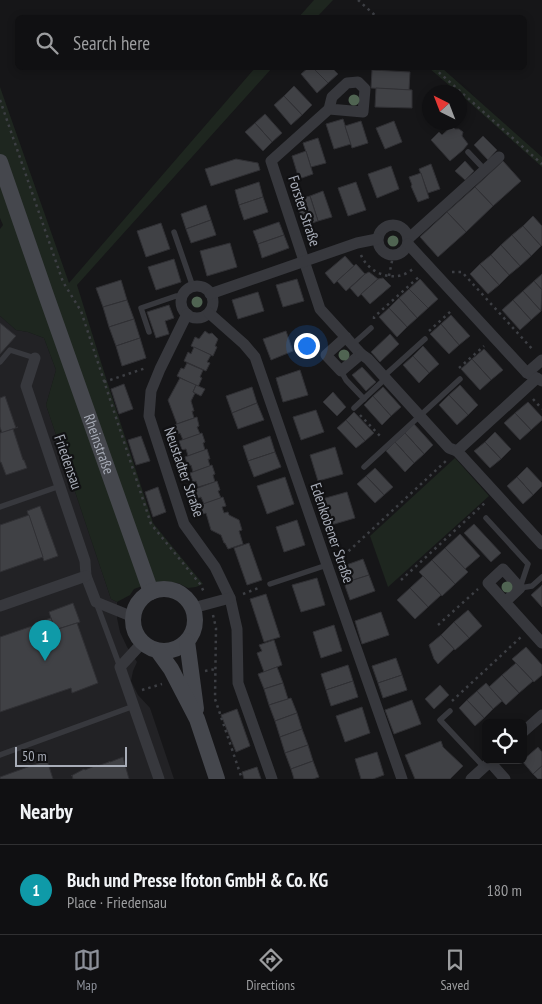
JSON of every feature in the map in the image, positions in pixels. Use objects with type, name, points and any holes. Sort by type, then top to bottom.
[{"type":"main road","name":"Rheinstraße","points":[[0,162],[151,592]]},
{"type":"main road","points":[[161,589],[180,593],[193,608],[195,626],[187,641],[179,648],[169,651],[158,651],[142,643],[136,635],[133,627],[134,609],[144,596],[151,592],[161,589]]},
{"type":"main road","points":[[187,641],[197,719]]},
{"type":"main road","points":[[158,651],[171,669],[197,719],[216,779]]},
{"type":"street","name":"Forster Straße","points":[[330,109],[271,161],[320,309],[449,448],[457,452],[542,544]]},
{"type":"street","points":[[500,157],[408,241],[402,252],[393,256],[388,255],[380,249],[377,239],[386,227],[395,225],[404,230],[408,241],[432,270],[535,377]]},
{"type":"street","points":[[210,294],[357,243],[377,239]]},
{"type":"street","points":[[193,287],[203,288],[210,294],[212,306],[209,313],[201,318],[191,317],[182,307],[182,297],[188,289],[193,287]]},
{"type":"street","name":"Edenkobener Straße","points":[[209,313],[244,344],[255,357],[402,779]]},
{"type":"street","name":"Neustadter Straße","points":[[187,314],[151,391],[149,416],[184,524],[215,567],[230,598],[237,629],[238,683],[272,779]]},
{"type":"street","points":[[349,341],[326,355],[341,371],[361,354]]},
{"type":"street","points":[[457,452],[524,390],[535,377],[539,356]]},
{"type":"street","name":"Friedensau","points":[[35,358],[26,386],[86,561],[86,576],[96,602]]},
{"type":"street","points":[[505,602],[520,588],[503,569],[488,583],[530,630],[542,643]]},
{"type":"street","points":[[0,606],[86,576]]},
{"type":"street","points":[[193,608],[230,598]]},
{"type":"street","points":[[96,602],[133,617]]},
{"type":"street","points":[[142,643],[120,667],[159,779]]},
{"type":"street","points":[[527,728],[542,715]]},
{"type":"street","points":[[471,779],[488,764]]},
{"type":"street","points":[[490,764],[505,779]]},
{"type":"lane","points":[[468,152],[485,170]]},
{"type":"lane","points":[[174,232],[193,287]]},
{"type":"lane","points":[[149,332],[141,308],[176,296],[182,297]]},
{"type":"lane","points":[[349,341],[372,328]]},
{"type":"lane","points":[[354,408],[425,339]]},
{"type":"lane","points":[[0,362],[10,350],[35,358]]},
{"type":"lane","points":[[341,371],[346,380],[364,399]]},
{"type":"lane","points":[[364,466],[460,379]]},
{"type":"lane","points":[[0,507],[60,486]]},
{"type":"lane","points":[[486,518],[528,564],[520,588],[532,586],[542,577]]},
{"type":"lane","points":[[270,584],[326,565]]},
{"type":"lane","points":[[96,602],[120,667]]},
{"type":"lane","points":[[0,755],[134,706]]},
{"type":"lane","points":[[450,711],[440,720],[482,757]]},
{"type":"path","points":[[358,0],[375,15]]},
{"type":"path","points":[[436,70],[542,164]]},
{"type":"path","points":[[0,100],[63,282],[81,311],[151,524],[200,584],[210,604],[216,628],[215,700],[242,779]]},
{"type":"path","points":[[357,243],[363,260],[372,270],[389,276],[402,275],[414,269],[420,276]]},
{"type":"path","points":[[389,276],[393,256]]},
{"type":"path","points":[[372,328],[374,317],[420,276],[432,270],[462,272],[539,356]]},
{"type":"path","points":[[425,339],[427,333],[452,311]]},
{"type":"path","points":[[460,379],[457,370],[484,346]]},
{"type":"path","points":[[104,382],[149,368],[160,369]]},
{"type":"path","points":[[524,390],[542,409]]},
{"type":"path","points":[[354,408],[388,445]]},
{"type":"path","points":[[326,565],[336,562],[457,452]]},
{"type":"path","points":[[401,580],[495,494]]},
{"type":"path","points":[[438,625],[479,587],[488,583]]},
{"type":"path","points":[[230,598],[270,584]]},
{"type":"path","points":[[450,711],[452,701],[530,630]]},
{"type":"shaded area","points":[[314,0],[333,0],[319,15],[301,15]]},
{"type":"shaded area","points":[[253,70],[270,70],[77,285],[153,523],[203,584],[188,588],[178,583],[153,582],[134,589],[130,595],[117,602],[111,599],[46,405],[56,370],[44,338],[16,330],[0,316],[0,229],[3,225],[0,218],[0,87],[69,283]]},
{"type":"shaded area","points":[[431,70],[444,70],[461,85],[449,85]]},
{"type":"shaded area","points":[[467,90],[542,157],[542,167],[467,100]]},
{"type":"shaded area","points":[[0,316],[16,330],[44,338],[56,370],[46,405],[111,599],[117,602],[117,618],[120,632],[137,662],[131,681],[138,695],[150,708],[174,779],[0,779]]},
{"type":"shaded area","points":[[455,458],[489,496],[388,587],[370,536]]},
{"type":"building","points":[[306,70],[315,70],[328,83],[317,93],[301,74]]},
{"type":"building","points":[[315,70],[334,70],[338,74],[328,83]]},
{"type":"building","points":[[372,70],[410,72],[409,90],[371,88]]},
{"type":"building","points":[[294,86],[312,105],[302,115],[284,96]]},
{"type":"building","points":[[376,88],[412,90],[412,108],[375,107]]},
{"type":"building","points":[[284,96],[302,115],[291,125],[274,105]]},
{"type":"building","points":[[265,114],[282,133],[272,142],[255,123]]},
{"type":"building","points":[[343,119],[351,144],[334,149],[326,124]]},
{"type":"building","points":[[361,121],[368,143],[352,148],[345,126]]},
{"type":"building","points":[[394,121],[402,142],[385,149],[376,128]]},
{"type":"building","points":[[255,123],[272,142],[263,151],[245,132]]},
{"type":"building","points":[[448,130],[460,130],[468,144],[450,161],[431,140],[439,132],[442,135]]},
{"type":"building","points":[[483,136],[497,150],[488,160],[474,145]]},
{"type":"building","points":[[318,138],[326,163],[311,167],[303,143]]},
{"type":"building","points":[[306,151],[313,174],[299,179],[292,156]]},
{"type":"building","points":[[236,159],[258,163],[260,170],[211,186],[205,169]]},
{"type":"building","points":[[465,161],[474,171],[465,180],[455,171]]},
{"type":"building","points":[[503,161],[521,181],[493,206],[475,187]]},
{"type":"building","points":[[431,164],[440,189],[428,193],[419,169]]},
{"type":"building","points":[[391,166],[399,189],[377,198],[368,174]]},
{"type":"building","points":[[421,173],[429,198],[418,202],[409,177]]},
{"type":"building","points":[[259,182],[263,197],[239,205],[235,190]]},
{"type":"building","points":[[356,182],[366,210],[348,216],[338,188]]},
{"type":"building","points":[[475,187],[493,206],[466,232],[447,212]]},
{"type":"building","points":[[323,191],[332,217],[318,221],[310,196]]},
{"type":"building","points":[[310,196],[318,221],[304,226],[296,200]]},
{"type":"building","points":[[263,197],[268,212],[244,220],[239,205]]},
{"type":"building","points":[[206,205],[211,220],[186,229],[181,214]]},
{"type":"building","points":[[447,212],[466,232],[438,257],[420,237]]},
{"type":"building","points":[[533,216],[542,226],[541,246],[523,226]]},
{"type":"building","points":[[211,220],[216,235],[191,243],[186,229]]},
{"type":"building","points":[[279,222],[284,235],[258,244],[253,231]]},
{"type":"building","points":[[161,223],[170,249],[146,257],[137,231]]},
{"type":"building","points":[[523,226],[541,246],[531,256],[512,235]]},
{"type":"building","points":[[284,235],[289,248],[262,258],[258,244]]},
{"type":"building","points":[[512,235],[531,256],[520,266],[501,245]]},
{"type":"building","points":[[230,243],[237,267],[207,276],[200,251]]},
{"type":"building","points":[[501,245],[520,266],[509,275],[491,255]]},
{"type":"building","points":[[491,255],[509,275],[499,285],[480,264]]},
{"type":"building","points":[[345,256],[354,266],[334,284],[325,273]]},
{"type":"building","points":[[174,259],[181,282],[156,290],[148,267]]},
{"type":"building","points":[[356,264],[365,274],[346,291],[337,281]]},
{"type":"building","points":[[480,264],[499,285],[488,294],[470,274]]},
{"type":"building","points":[[369,272],[378,279],[358,297],[350,288]]},
{"type":"building","points":[[542,274],[542,290],[534,281]]},
{"type":"building","points":[[383,278],[391,286],[370,304],[361,294],[378,279]]},
{"type":"building","points":[[297,279],[304,301],[283,307],[276,285]]},
{"type":"building","points":[[420,279],[438,299],[428,308],[409,289]]},
{"type":"building","points":[[121,280],[127,300],[103,307],[96,288]]},
{"type":"building","points":[[534,281],[542,290],[541,311],[523,291]]},
{"type":"building","points":[[409,289],[428,308],[417,318],[399,298]]},
{"type":"building","points":[[523,291],[541,311],[531,320],[513,300]]},
{"type":"building","points":[[258,292],[264,311],[238,319],[232,300]]},
{"type":"building","points":[[399,298],[417,318],[407,327],[389,308]]},
{"type":"building","points":[[127,300],[134,319],[109,327],[103,307]]},
{"type":"building","points":[[513,300],[531,320],[520,330],[502,310]]},
{"type":"building","points":[[169,305],[174,318],[165,321],[169,334],[156,338],[147,312]]},
{"type":"building","points":[[389,308],[407,327],[397,337],[379,317]]},
{"type":"building","points":[[451,315],[470,336],[459,345],[441,324]]},
{"type":"building","points":[[134,319],[140,338],[116,346],[109,327]]},
{"type":"building","points":[[0,323],[16,336],[0,354]]},
{"type":"building","points":[[441,324],[459,345],[449,354],[430,334]]},
{"type":"building","points":[[205,331],[209,334],[212,333],[218,339],[213,356],[191,346],[195,337],[199,339]]},
{"type":"building","points":[[286,331],[293,351],[271,360],[263,339]]},
{"type":"building","points":[[390,334],[399,344],[380,362],[371,352]]},
{"type":"building","points":[[140,338],[146,358],[122,366],[116,346]]},
{"type":"building","points":[[423,346],[439,364],[429,373],[413,356]]},
{"type":"building","points":[[194,347],[211,355],[207,362],[210,363],[206,371],[184,361],[188,352],[191,354]]},
{"type":"building","points":[[484,349],[503,370],[491,380],[472,359]]},
{"type":"building","points":[[413,356],[429,373],[419,383],[403,365]]},
{"type":"building","points":[[472,359],[491,380],[480,390],[461,369]]},
{"type":"building","points":[[187,363],[203,370],[198,387],[177,376],[181,368],[184,369]]},
{"type":"building","points":[[362,367],[376,382],[366,391],[352,375]]},
{"type":"building","points":[[300,370],[308,395],[283,402],[276,378]]},
{"type":"building","points":[[180,378],[196,385],[191,401],[194,418],[177,424],[168,400]]},
{"type":"building","points":[[124,384],[133,409],[119,414],[111,389]]},
{"type":"building","points":[[196,385],[205,389],[201,396],[193,392]]},
{"type":"building","points":[[460,385],[478,405],[468,415],[449,395]]},
{"type":"building","points":[[252,387],[257,403],[232,413],[226,396]]},
{"type":"building","points":[[383,387],[401,407],[391,416],[373,396]]},
{"type":"building","points":[[333,392],[346,407],[337,416],[323,402]]},
{"type":"building","points":[[449,395],[468,415],[457,425],[439,405]]},
{"type":"building","points":[[5,396],[16,428],[2,433],[0,427],[0,398]]},
{"type":"building","points":[[373,396],[391,416],[382,425],[364,405]]},
{"type":"building","points":[[528,402],[542,417],[542,420],[531,430],[515,413]]},
{"type":"building","points":[[257,403],[264,420],[238,429],[232,413]]},
{"type":"building","points":[[316,410],[324,432],[301,440],[293,417]]},
{"type":"building","points":[[354,412],[374,433],[365,441],[346,420]]},
{"type":"building","points":[[515,413],[531,430],[520,440],[504,423]]},
{"type":"building","points":[[197,417],[199,426],[197,427],[200,434],[183,440],[180,433],[177,434],[174,425]]},
{"type":"building","points":[[346,420],[365,441],[356,448],[337,428]]},
{"type":"building","points":[[414,424],[433,445],[424,454],[405,433]]},
{"type":"building","points":[[13,429],[27,468],[6,475],[0,462],[0,433]]},
{"type":"building","points":[[495,432],[511,449],[501,459],[485,442]]},
{"type":"building","points":[[202,433],[205,450],[188,456],[186,449],[182,450],[179,441]]},
{"type":"building","points":[[405,433],[424,454],[414,463],[395,442]]},
{"type":"building","points":[[141,436],[150,461],[136,465],[128,440]]},
{"type":"building","points":[[270,436],[275,452],[248,461],[243,446]]},
{"type":"building","points":[[395,442],[414,463],[405,472],[386,451]]},
{"type":"building","points":[[485,442],[501,459],[490,468],[474,451]]},
{"type":"building","points":[[335,447],[343,474],[318,481],[310,455]]},
{"type":"building","points":[[207,449],[210,466],[193,472],[191,465],[188,466],[185,457]]},
{"type":"building","points":[[275,452],[281,467],[254,477],[248,461]]},
{"type":"building","points":[[212,465],[215,482],[198,487],[196,481],[193,482],[190,473]]},
{"type":"building","points":[[527,467],[542,483],[542,486],[533,495],[517,477]]},
{"type":"building","points":[[375,468],[393,487],[384,495],[366,476]]},
{"type":"building","points":[[366,476],[384,495],[375,503],[357,484]]},
{"type":"building","points":[[285,477],[294,504],[267,514],[257,486]]},
{"type":"building","points":[[517,477],[533,495],[523,504],[507,486]]},
{"type":"building","points":[[217,481],[221,498],[204,504],[201,497],[198,498],[195,489]]},
{"type":"building","points":[[158,487],[166,512],[153,517],[145,492]]},
{"type":"building","points":[[347,492],[355,518],[331,525],[322,499]]},
{"type":"building","points":[[223,497],[226,506],[222,507],[224,513],[228,512],[229,515],[239,520],[242,530],[239,531],[243,544],[228,549],[221,535],[211,530],[206,513],[203,514],[200,505]]},
{"type":"building","points":[[40,506],[58,556],[44,561],[27,511]]},
{"type":"building","points":[[29,515],[43,557],[0,572],[0,525]]},
{"type":"building","points":[[297,520],[305,545],[284,552],[276,527]]},
{"type":"building","points":[[474,524],[501,553],[491,562],[464,533]]},
{"type":"building","points":[[460,534],[480,556],[465,569],[445,548]]},
{"type":"building","points":[[249,543],[262,580],[247,585],[234,548]]},
{"type":"building","points":[[445,548],[468,572],[455,584],[432,560]]},
{"type":"building","points":[[363,559],[369,575],[344,583],[338,568]]},
{"type":"building","points":[[432,560],[455,584],[442,596],[419,572]]},
{"type":"building","points":[[369,575],[375,591],[350,600],[344,583]]},
{"type":"building","points":[[423,576],[441,595],[428,607],[410,588]]},
{"type":"building","points":[[317,578],[325,605],[301,612],[292,585]]},
{"type":"building","points":[[542,585],[542,607],[531,595]]},
{"type":"building","points":[[410,588],[428,607],[415,619],[397,600]]},
{"type":"building","points":[[266,594],[280,637],[264,642],[250,599]]},
{"type":"building","points":[[73,603],[80,622],[55,630],[49,612]]},
{"type":"building","points":[[468,610],[482,626],[469,638],[454,622]]},
{"type":"building","points":[[381,612],[389,635],[362,644],[355,621]]},
{"type":"building","points":[[51,618],[55,630],[39,635],[36,628],[39,627],[35,623]]},
{"type":"building","points":[[454,622],[469,638],[455,650],[441,635]]},
{"type":"building","points":[[35,623],[39,627],[36,628],[39,635],[77,623],[98,683],[72,693],[71,688],[0,712],[0,637],[35,625]]},
{"type":"building","points":[[334,625],[342,651],[321,658],[313,632]]},
{"type":"building","points":[[441,635],[454,649],[438,664],[429,645]]},
{"type":"building","points":[[274,640],[282,665],[264,672],[257,653],[262,651],[259,645]]},
{"type":"building","points":[[526,647],[542,665],[542,675],[534,682],[512,659]]},
{"type":"building","points":[[396,658],[402,675],[378,683],[372,666]]},
{"type":"building","points":[[516,663],[533,681],[519,693],[502,675]]},
{"type":"building","points":[[348,665],[353,681],[326,690],[321,674]]},
{"type":"building","points":[[277,667],[283,683],[264,689],[258,674]]},
{"type":"building","points":[[402,675],[407,690],[383,698],[378,683]]},
{"type":"building","points":[[502,675],[519,693],[506,705],[489,687]]},
{"type":"building","points":[[353,681],[358,697],[331,706],[326,690]]},
{"type":"building","points":[[283,683],[288,699],[269,705],[264,689]]},
{"type":"building","points":[[486,683],[502,701],[493,709],[477,691]]},
{"type":"building","points":[[440,685],[449,695],[434,709],[425,699]]},
{"type":"building","points":[[477,691],[493,709],[484,718],[467,700]]},
{"type":"building","points":[[291,698],[297,713],[275,721],[269,705]]},
{"type":"building","points":[[412,700],[421,724],[394,734],[385,710]]},
{"type":"building","points":[[467,700],[484,718],[475,726],[459,708]]},
{"type":"building","points":[[362,707],[370,733],[345,742],[336,716]]},
{"type":"building","points":[[237,709],[250,746],[236,752],[221,715]]},
{"type":"building","points":[[297,713],[302,729],[280,737],[275,721]]},
{"type":"building","points":[[302,729],[308,745],[285,753],[280,737]]},
{"type":"building","points":[[441,741],[443,747],[463,766],[450,779],[415,779],[405,755]]},
{"type":"building","points":[[308,745],[313,761],[291,769],[285,753]]},
{"type":"building","points":[[538,747],[542,752],[542,766],[533,774],[525,764],[527,764],[527,757]]},
{"type":"building","points":[[377,752],[384,775],[373,779],[361,779],[355,759]]},
{"type":"building","points":[[123,757],[129,779],[73,779],[72,775],[84,769]]},
{"type":"building","points":[[47,760],[53,779],[0,779],[0,777]]},
{"type":"building","points":[[313,761],[319,777],[313,779],[294,779],[291,769]]},
{"type":"building","points":[[542,766],[542,779],[538,779],[533,774]]},
{"type":"building","points":[[257,767],[261,779],[244,779],[242,772]]},
{"type":"place","name":"Buch und Presse Ifoton GmbH & Co. KG","points":[[45,661]]}]
